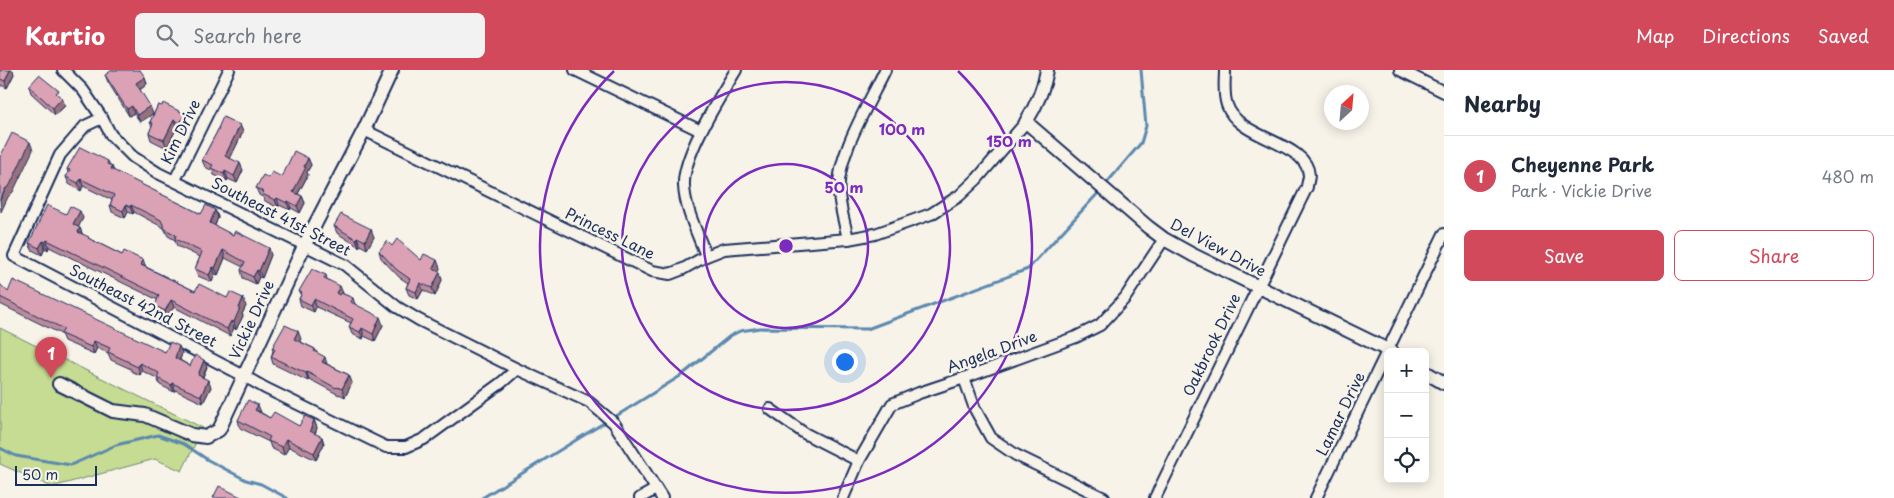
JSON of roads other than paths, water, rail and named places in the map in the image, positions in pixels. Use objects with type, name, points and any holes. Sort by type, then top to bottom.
[{"type":"street","name":"Southeast 41st Street","points":[[64,70],[83,90],[111,135],[133,157],[158,173],[345,264],[397,307],[419,320],[517,369],[589,402],[614,423],[662,498]]},
{"type":"street","name":"Kim Drive","points":[[174,180],[229,70]]},
{"type":"street","name":"Vickie Drive","points":[[59,384],[113,411],[145,415],[192,435],[206,437],[219,430],[305,244],[364,130],[392,70]]},
{"type":"street","points":[[575,70],[701,131]]},
{"type":"street","points":[[706,256],[687,201],[684,184],[687,166],[701,131],[736,70]]},
{"type":"street","points":[[848,239],[838,192],[841,168],[852,136],[885,70]]},
{"type":"street","points":[[1026,122],[1036,106],[1046,81],[1047,70]]},
{"type":"street","name":"Oakbrook Drive","points":[[1155,498],[1307,187],[1309,175],[1304,161],[1291,150],[1248,130],[1233,117],[1227,106],[1224,94],[1225,70]]},
{"type":"street","points":[[1400,70],[1444,92]]},
{"type":"street","name":"Southeast 42nd Street","points":[[102,118],[85,126],[60,155],[14,256],[265,388],[386,447],[406,447],[424,439],[501,383],[517,369]]},
{"type":"street","name":"Princess Lane","points":[[364,130],[652,271],[670,274],[706,256],[724,250],[848,239],[875,234],[931,214],[959,196],[977,179],[1026,122]]},
{"type":"street","name":"Del View Drive","points":[[1026,122],[1164,239],[1257,288],[1384,348]]},
{"type":"street","name":"Lamar Drive","points":[[1391,348],[1444,234]]},
{"type":"street","name":"Angela Drive","points":[[842,498],[859,461],[892,404],[1076,337],[1100,325],[1125,298],[1164,239]]},
{"type":"street","name":"Lamar Drive","points":[[1316,498],[1384,363]]},
{"type":"street","points":[[1429,368],[1444,374]]},
{"type":"street","points":[[1429,374],[1444,383]]},
{"type":"street","points":[[964,378],[975,409],[991,438],[1016,455],[1104,498]]},
{"type":"street","points":[[770,410],[804,433],[859,461]]},
{"type":"street","points":[[640,498],[656,489]]},
{"type":"waterway","points":[[1105,185],[1141,143],[1146,126],[1141,70]]},
{"type":"waterway","points":[[613,418],[682,375],[730,336],[740,331],[760,328],[867,329],[1028,269],[1101,190]]},
{"type":"waterway","points":[[482,498],[607,421]]},
{"type":"waterway","points":[[0,448],[16,456],[71,465],[116,445],[158,435],[184,444],[208,460],[246,480],[261,484],[287,498]]},
{"type":"place","name":"Cheyenne Park","points":[[51,378]]}]
